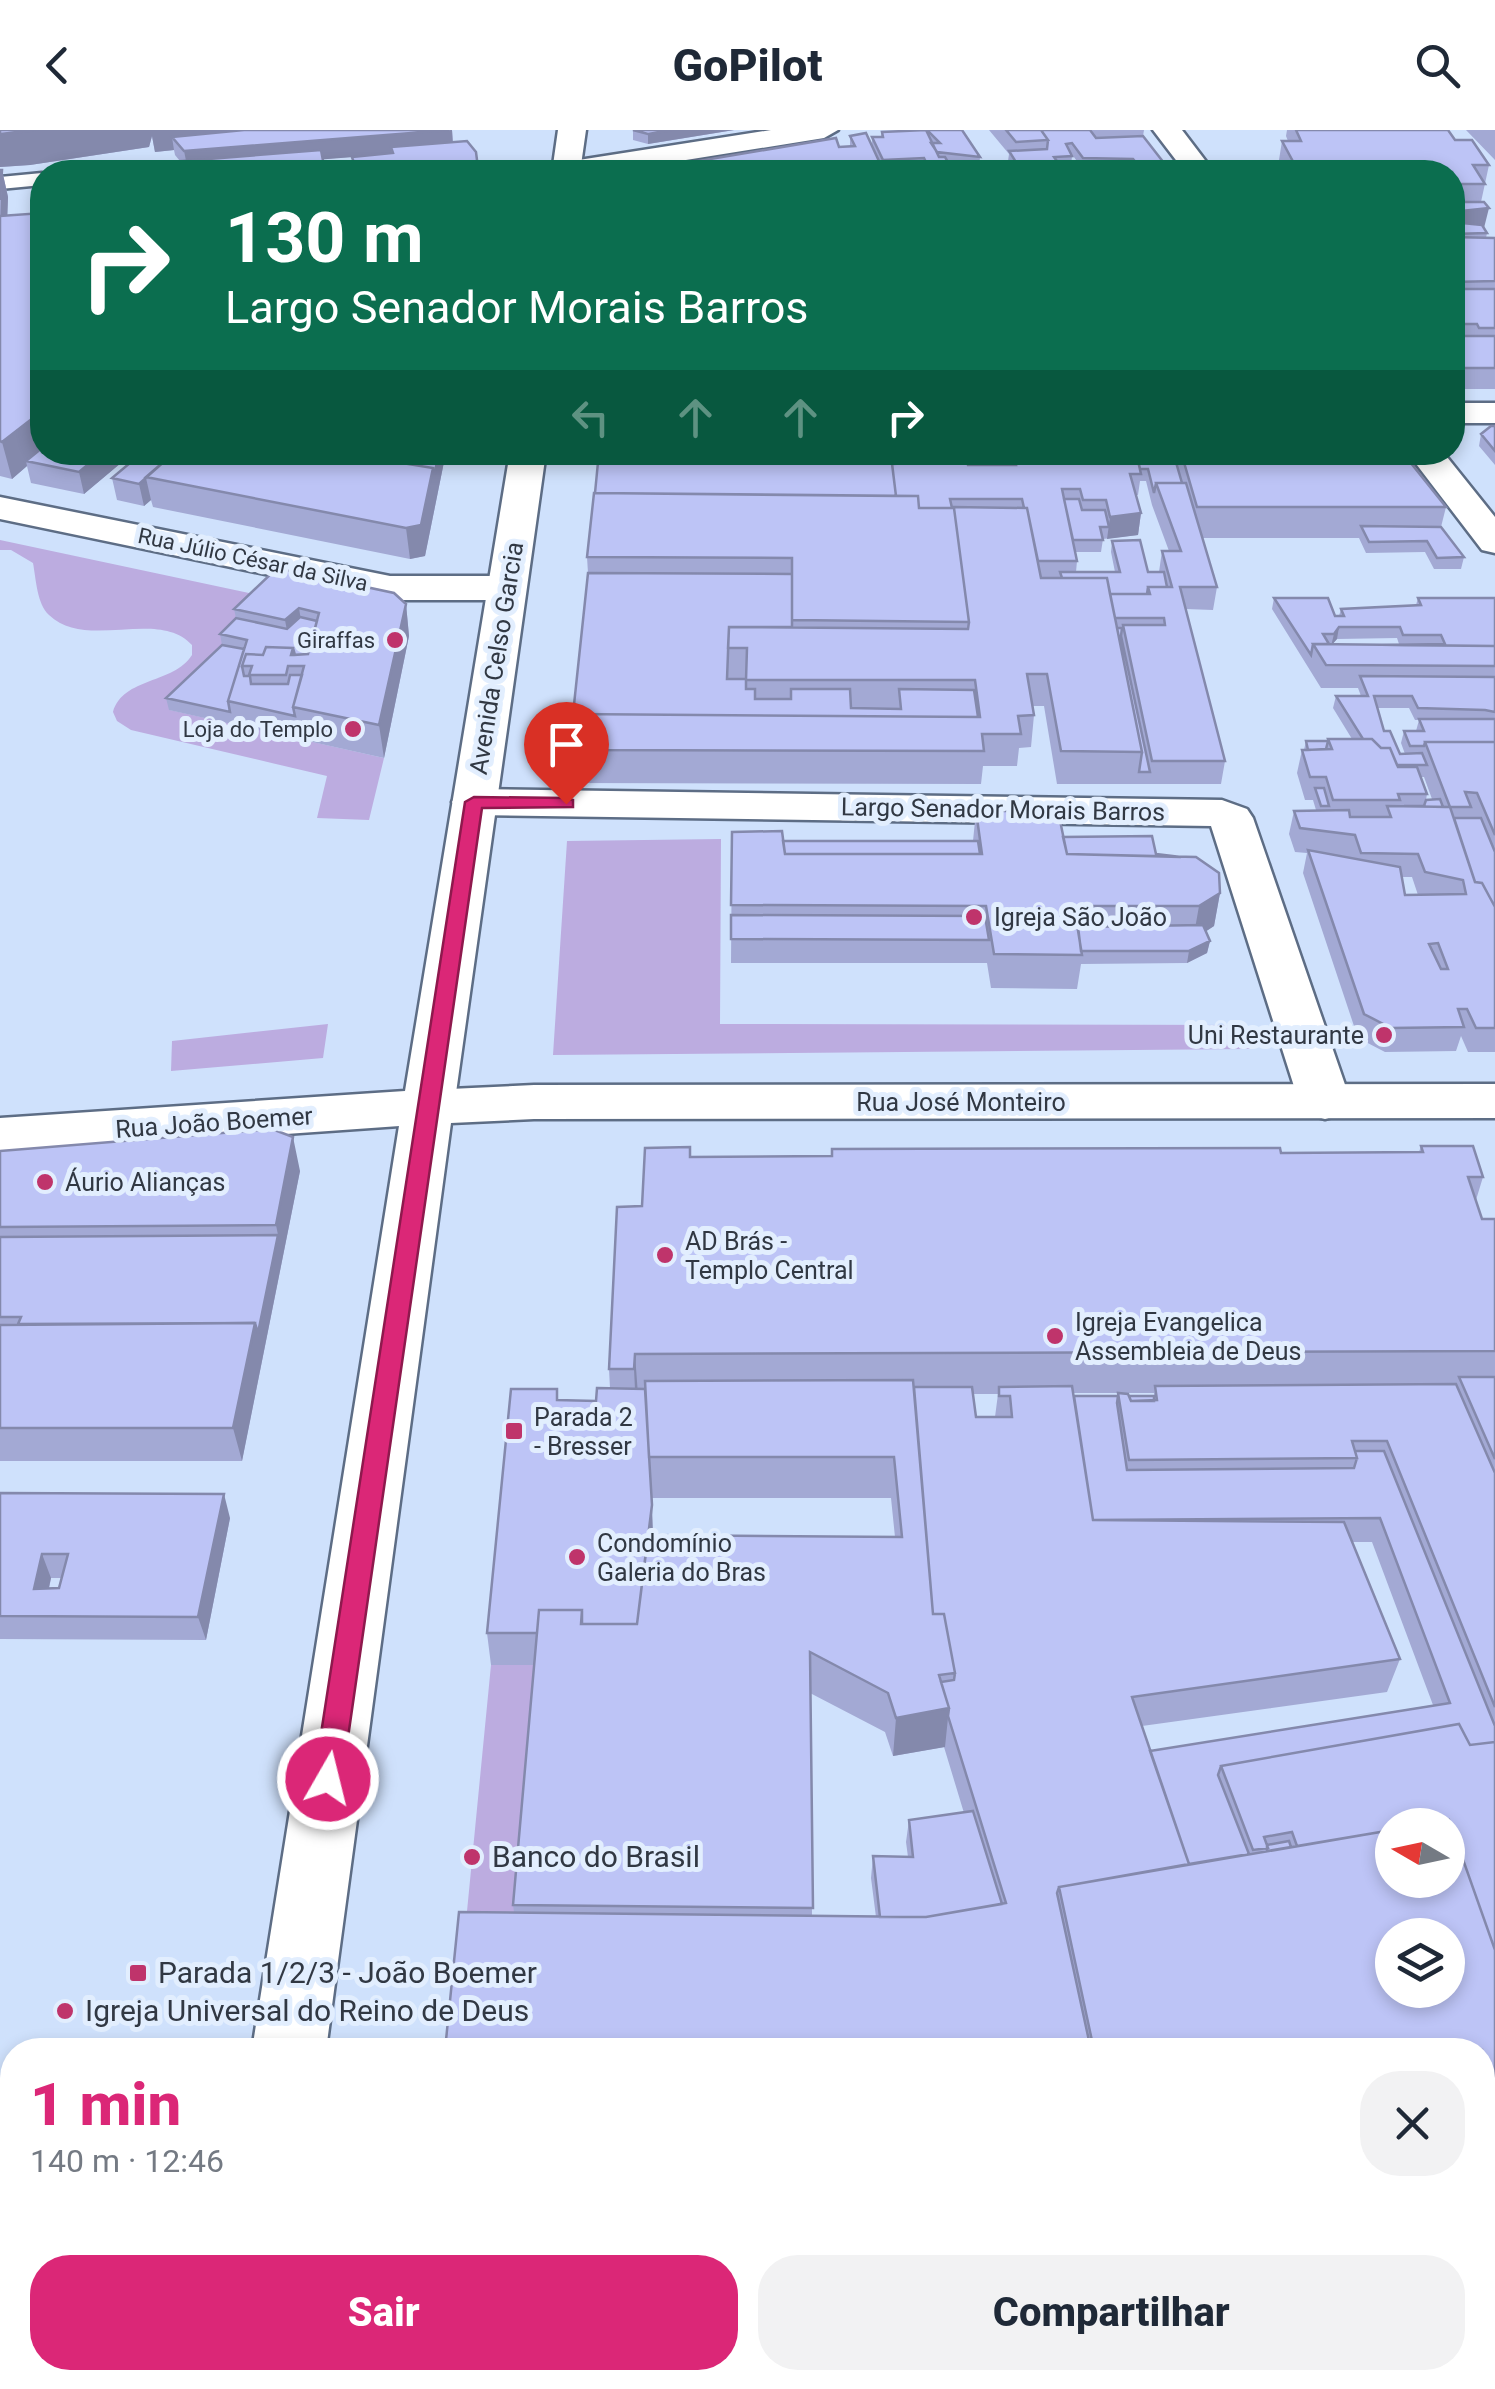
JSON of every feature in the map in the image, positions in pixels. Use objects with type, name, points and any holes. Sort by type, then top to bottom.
[{"type":"main road","points":[[568,160],[572,130]]},
{"type":"main road","points":[[640,160],[824,130]]},
{"type":"main road","points":[[1167,130],[1191,160]]},
{"type":"main road","points":[[1465,413],[1495,413]]},
{"type":"main road","name":"Avenida Celso Garcia","points":[[291,2038],[526,465]]},
{"type":"main road","points":[[1434,465],[1495,542]]},
{"type":"main road","name":"Rua Júlio César da Silva","points":[[0,508],[390,588],[507,588]]},
{"type":"main road","name":"Largo Senador Morais Barros","points":[[474,802],[1222,813],[1231,818],[1325,1102]]},
{"type":"main road","name":"Rua José Monteiro","points":[[428,1107],[565,1102],[1495,1101]]},
{"type":"main road","name":"Rua João Boemer","points":[[0,1136],[428,1107]]},
{"type":"lane","points":[[0,182],[30,180]]},
{"type":"shaded area","points":[[0,540],[282,600],[170,710],[384,758],[369,820],[317,818],[327,776],[131,730],[117,721],[113,712],[127,692],[184,664],[192,655],[192,645],[161,630],[82,630],[64,625],[49,615],[42,604],[33,563],[11,550],[0,550]]},
{"type":"shaded area","points":[[721,839],[720,1024],[1244,1025],[1251,1049],[553,1055],[567,841]]},
{"type":"shaded area","points":[[328,1024],[323,1058],[171,1071],[172,1041]]},
{"type":"shaded area","points":[[491,1665],[542,1665],[519,1942],[464,1942]]},
{"type":"building","points":[[0,130],[38,130],[0,134]]},
{"type":"building","points":[[244,130],[449,130],[184,151],[172,137]]},
{"type":"building","points":[[633,130],[673,130],[648,134]]},
{"type":"building","points":[[926,130],[939,157],[947,160],[883,160],[872,137],[883,137],[882,132]]},
{"type":"building","points":[[927,130],[962,130],[980,157],[937,152],[931,143],[940,143]]},
{"type":"building","points":[[1006,130],[1041,130],[1048,140],[1016,142]]},
{"type":"building","points":[[1041,130],[1090,130],[1096,138],[1143,136],[1162,160],[1083,158],[1072,143],[1066,144],[1072,156],[1054,157],[1056,160],[1015,160],[1009,151],[1047,149],[1048,140]]},
{"type":"building","points":[[1296,130],[1448,130],[1455,140],[1472,140],[1489,165],[1473,165],[1485,184],[1465,184],[1465,160],[1292,160],[1282,141],[1301,141]]},
{"type":"building","points":[[866,133],[878,160],[705,160],[836,138],[839,147],[855,146],[850,136]]},
{"type":"building","points":[[467,141],[477,160],[352,157],[393,153],[391,147]]},
{"type":"building","points":[[321,150],[323,160],[196,160]]},
{"type":"building","points":[[1465,202],[1484,202],[1489,208],[1465,211]]},
{"type":"building","points":[[30,214],[30,420],[2,442],[0,441],[0,216]]},
{"type":"building","points":[[1465,223],[1482,225],[1487,233],[1465,234]]},
{"type":"building","points":[[1465,237],[1495,238],[1495,281],[1465,282]]},
{"type":"building","points":[[1465,289],[1495,289],[1495,328],[1479,328],[1477,324],[1465,324]]},
{"type":"building","points":[[1465,336],[1495,336],[1495,368],[1465,368]]},
{"type":"building","points":[[1495,426],[1495,451],[1481,434]]},
{"type":"building","points":[[45,465],[87,465],[79,472]]},
{"type":"building","points":[[128,465],[160,465],[139,484],[112,478]]},
{"type":"building","points":[[160,465],[433,468],[421,525],[406,528],[146,477]]},
{"type":"building","points":[[598,465],[892,465],[896,496],[595,493]]},
{"type":"building","points":[[892,465],[1139,465],[1141,474],[1130,474],[1141,513],[1110,517],[1106,500],[1083,500],[1080,489],[1062,489],[1077,561],[1038,561],[1022,499],[950,499],[952,508],[919,508],[918,496],[896,496]]},
{"type":"building","points":[[1139,465],[1177,465],[1182,483],[1156,483],[1154,493],[1148,469],[1140,469]]},
{"type":"building","points":[[1185,465],[1412,465],[1446,507],[1197,507]]},
{"type":"building","points":[[1156,483],[1186,483],[1217,587],[1180,587],[1225,761],[1152,761],[1123,625],[1165,625],[1164,618],[1115,618],[1110,594],[1150,594],[1148,587],[1172,587],[1162,551],[1181,551]]},
{"type":"building","points":[[594,493],[918,496],[919,508],[954,508],[969,622],[792,620],[792,558],[587,557]]},
{"type":"building","points":[[1064,499],[1079,499],[1082,510],[1105,510],[1109,527],[1100,527],[1103,540],[1073,540]]},
{"type":"building","points":[[953,507],[1027,508],[1041,578],[1107,578],[1142,752],[1061,751],[1047,674],[1027,674],[1034,715],[1018,716],[1021,734],[982,734],[984,751],[568,750],[572,714],[980,717],[975,680],[746,680],[747,648],[728,648],[729,627],[968,629]]},
{"type":"building","points":[[1361,526],[1441,527],[1464,557],[1437,558],[1427,541],[1369,542]]},
{"type":"building","points":[[1140,540],[1148,572],[1164,572],[1167,587],[1148,587],[1147,594],[1110,594],[1107,578],[1062,578],[1060,572],[1120,572],[1112,541]]},
{"type":"building","points":[[277,568],[394,593],[406,604],[379,725],[293,707],[304,666],[288,666],[286,675],[249,675],[252,666],[242,666],[246,654],[263,655],[266,647],[293,648],[291,655],[308,654],[319,613],[299,608],[285,620],[234,609]]},
{"type":"building","points":[[588,573],[792,574],[792,627],[729,627],[727,679],[746,679],[746,689],[755,689],[755,699],[791,699],[791,689],[850,689],[851,708],[901,709],[899,689],[974,690],[978,717],[573,714]]},
{"type":"building","points":[[1274,598],[1328,598],[1335,616],[1344,616],[1341,609],[1421,605],[1418,598],[1495,598],[1495,646],[1382,645],[1445,644],[1441,635],[1403,635],[1400,627],[1339,627],[1334,634],[1323,634],[1329,644],[1313,644],[1311,655]]},
{"type":"building","points":[[300,617],[317,621],[308,654],[295,655],[293,648],[266,647],[263,655],[246,654],[242,666],[251,684],[288,684],[290,675],[302,675],[293,707],[295,716],[228,701],[247,640],[220,634],[236,618],[287,629]]},
{"type":"building","points":[[1117,628],[1122,628],[1150,772],[1139,772],[1142,752]]},
{"type":"building","points":[[1313,644],[1495,646],[1495,666],[1326,665]]},
{"type":"building","points":[[222,645],[244,649],[228,701],[230,712],[166,698]]},
{"type":"building","points":[[1360,676],[1495,677],[1495,712],[1418,708],[1412,696],[1374,696],[1384,731],[1390,731],[1400,754],[1422,753],[1427,765],[1397,765],[1390,748],[1363,739],[1336,696],[1368,696]]},
{"type":"building","points":[[1419,719],[1495,719],[1495,742],[1425,742],[1424,746],[1410,746],[1404,731],[1424,731]]},
{"type":"building","points":[[1328,739],[1372,739],[1381,748],[1390,748],[1398,767],[1417,767],[1427,794],[1398,794],[1400,800],[1333,800],[1326,777],[1310,777],[1302,750],[1332,749]]},
{"type":"building","points":[[1306,741],[1328,741],[1326,749],[1308,750]]},
{"type":"building","points":[[1425,742],[1495,742],[1495,835],[1477,793],[1465,792],[1471,807],[1450,807]]},
{"type":"building","points":[[1315,788],[1324,788],[1329,806],[1321,806]]},
{"type":"building","points":[[1440,799],[1443,807],[1404,806],[1424,806],[1426,800]]},
{"type":"building","points":[[1387,806],[1450,807],[1475,882],[1482,883],[1495,907],[1495,1028],[1476,1028],[1467,1009],[1458,1009],[1464,1027],[1391,1028],[1364,1014],[1308,850],[1400,867],[1405,895],[1466,894],[1463,880],[1425,872],[1418,854],[1361,853],[1355,835],[1300,828],[1294,811],[1349,810],[1350,817],[1391,817]],"holes":[[[1438,943],[1448,969],[1441,969],[1429,944]]]},
{"type":"building","points":[[976,811],[1058,811],[1067,854],[1196,857],[1219,873],[1220,893],[1199,906],[1074,906],[1082,955],[994,954],[986,906],[731,905],[732,832],[782,831],[785,854],[982,854]]},
{"type":"building","points":[[1454,818],[1481,818],[1495,852],[1495,907],[1482,883],[1475,882]]},
{"type":"building","points":[[1152,836],[1156,854],[1181,857],[1067,854],[1063,837]]},
{"type":"building","points":[[783,841],[978,841],[980,854],[785,854]]},
{"type":"building","points":[[731,915],[985,916],[989,940],[731,939]]},
{"type":"building","points":[[1203,925],[1210,941],[1189,951],[1081,951],[1078,927]]},
{"type":"building","points":[[272,1129],[293,1137],[276,1225],[0,1227],[0,1151]]},
{"type":"building","name":"Igreja Evangelica Assembleia de Deus","points":[[1421,1146],[1473,1146],[1483,1177],[1468,1177],[1482,1219],[1495,1219],[1495,1351],[635,1354],[634,1369],[609,1369],[617,1207],[642,1206],[645,1148],[690,1147],[690,1157],[832,1156],[832,1149],[1280,1148],[1281,1153],[1423,1152]]},
{"type":"building","points":[[278,1235],[258,1333],[255,1323],[18,1324],[21,1317],[0,1317],[0,1237]]},
{"type":"building","points":[[255,1323],[233,1428],[0,1428],[0,1325]]},
{"type":"building","points":[[1459,1377],[1495,1377],[1495,1459]]},
{"type":"building","points":[[913,1380],[933,1614],[944,1614],[955,1673],[939,1675],[949,1708],[896,1718],[888,1693],[810,1652],[813,1908],[513,1905],[539,1610],[582,1610],[581,1624],[637,1624],[648,1535],[902,1537],[894,1457],[649,1457],[645,1381]]},
{"type":"building","points":[[1456,1384],[1495,1473],[1495,1707],[1387,1441],[1352,1441],[1357,1458],[1129,1460],[1118,1393],[1128,1394],[1131,1401],[1157,1400],[1155,1386]]},
{"type":"building","points":[[1072,1386],[1093,1520],[1344,1522],[1400,1659],[1132,1697],[1189,1864],[1059,1887],[1057,1893],[1088,2038],[446,2038],[459,1912],[926,1917],[1006,1903],[941,1682],[954,1680],[955,1673],[944,1614],[933,1614],[914,1387],[972,1387],[976,1417],[1012,1417],[1010,1396],[999,1396],[999,1387]]},
{"type":"building","name":"Condomínio Galeria do Bras","points":[[597,1388],[645,1389],[652,1505],[637,1624],[582,1624],[582,1610],[539,1610],[537,1633],[487,1633],[511,1389],[557,1389],[557,1400],[596,1401]]},
{"type":"building","points":[[1074,1396],[1118,1396],[1127,1470],[1354,1468],[1355,1451],[1384,1451],[1495,1726],[1495,1742],[1470,1745],[1459,1724],[1221,1766],[1218,1775],[1249,1854],[1189,1864],[1150,1751],[1450,1703],[1380,1518],[1093,1520]]},
{"type":"building","points":[[1129,1396],[1154,1396],[1154,1401],[1131,1401]]},
{"type":"building","points":[[0,1493],[224,1494],[198,1617],[0,1616]],"holes":[[[42,1554],[68,1554],[59,1588],[34,1589]]]},
{"type":"building","points":[[1459,1724],[1470,1745],[1495,1742],[1495,1950],[1465,1865],[1465,1808],[1375,1808],[1375,1833],[1297,1846],[1292,1832],[1264,1837],[1268,1848],[1253,1850],[1221,1766]]},
{"type":"building","points":[[973,1811],[1002,1904],[926,1917],[880,1917],[873,1856],[913,1857],[909,1820]]},
{"type":"building","points":[[1375,1833],[1375,1898],[1465,1898],[1465,1865],[1495,1950],[1495,2038],[1091,2038],[1059,1887]]},
{"type":"building","points":[[1289,1841],[1291,1847],[1267,1851],[1267,1845]]},
{"type":"place","name":"Giraffas","points":[[395,640]]},
{"type":"place","name":"Loja do Templo","points":[[353,729]]},
{"type":"place","name":"Igreja São João","points":[[974,917]]},
{"type":"place","name":"Uni Restaurante","points":[[1384,1035]]},
{"type":"place","name":"Áurio Alianças","points":[[45,1182]]},
{"type":"place","name":"AD Brás - Templo Central","points":[[665,1255]]},
{"type":"place","name":"Igreja Evangelica Assembleia de Deus","points":[[1055,1336]]},
{"type":"place","name":"Parada 2 - Bresser","points":[[514,1431]]},
{"type":"place","name":"Condomínio Galeria do Bras","points":[[577,1557]]},
{"type":"place","name":"Banco do Brasil","points":[[472,1857]]},
{"type":"place","name":"Parada 1/2/3 - João Boemer","points":[[138,1973]]},
{"type":"place","name":"Igreja Universal do Reino de Deus","points":[[65,2011]]},
{"type":"route","points":[[328,1779],[474,802],[566,804]]}]
